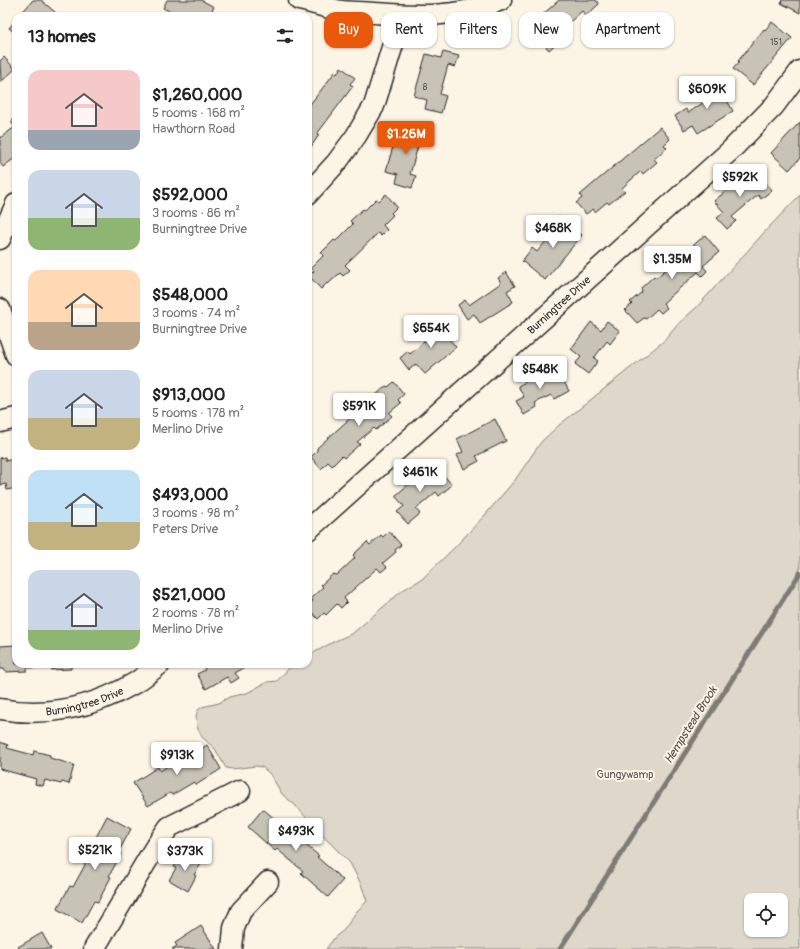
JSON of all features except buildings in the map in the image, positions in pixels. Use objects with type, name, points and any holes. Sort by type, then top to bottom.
[{"type":"street","points":[[299,0],[384,12]]},
{"type":"street","points":[[437,14],[487,7],[501,0]]},
{"type":"street","points":[[312,190],[337,162],[356,136],[374,106],[392,48]]},
{"type":"street","name":"Burningtree Drive","points":[[312,526],[730,151],[774,106],[800,71]]},
{"type":"street","points":[[0,239],[12,213]]},
{"type":"street","points":[[0,309],[12,344]]},
{"type":"street","points":[[0,422],[12,419]]},
{"type":"street","name":"Burningtree Drive","points":[[0,709],[33,712],[68,709],[100,701],[134,684],[155,668]]},
{"type":"street","points":[[94,949],[154,849],[169,827],[240,791]]},
{"type":"street","points":[[232,949],[234,928],[241,911],[268,882]]},
{"type":"green space","name":"Gungywamp","points":[[800,195],[800,949],[326,949],[335,937],[344,930],[356,912],[367,901],[361,884],[350,863],[318,831],[295,805],[282,794],[270,774],[262,767],[226,768],[215,749],[202,737],[197,727],[196,716],[198,710],[202,707],[219,703],[229,697],[247,693],[267,682],[277,681],[289,668],[312,668],[312,654],[353,633],[403,590],[422,579],[485,515],[515,480],[541,442],[558,426],[665,340],[679,323],[696,308]]},
{"type":"waterway","name":"Hempstead Brook","points":[[560,949],[800,573]]}]
